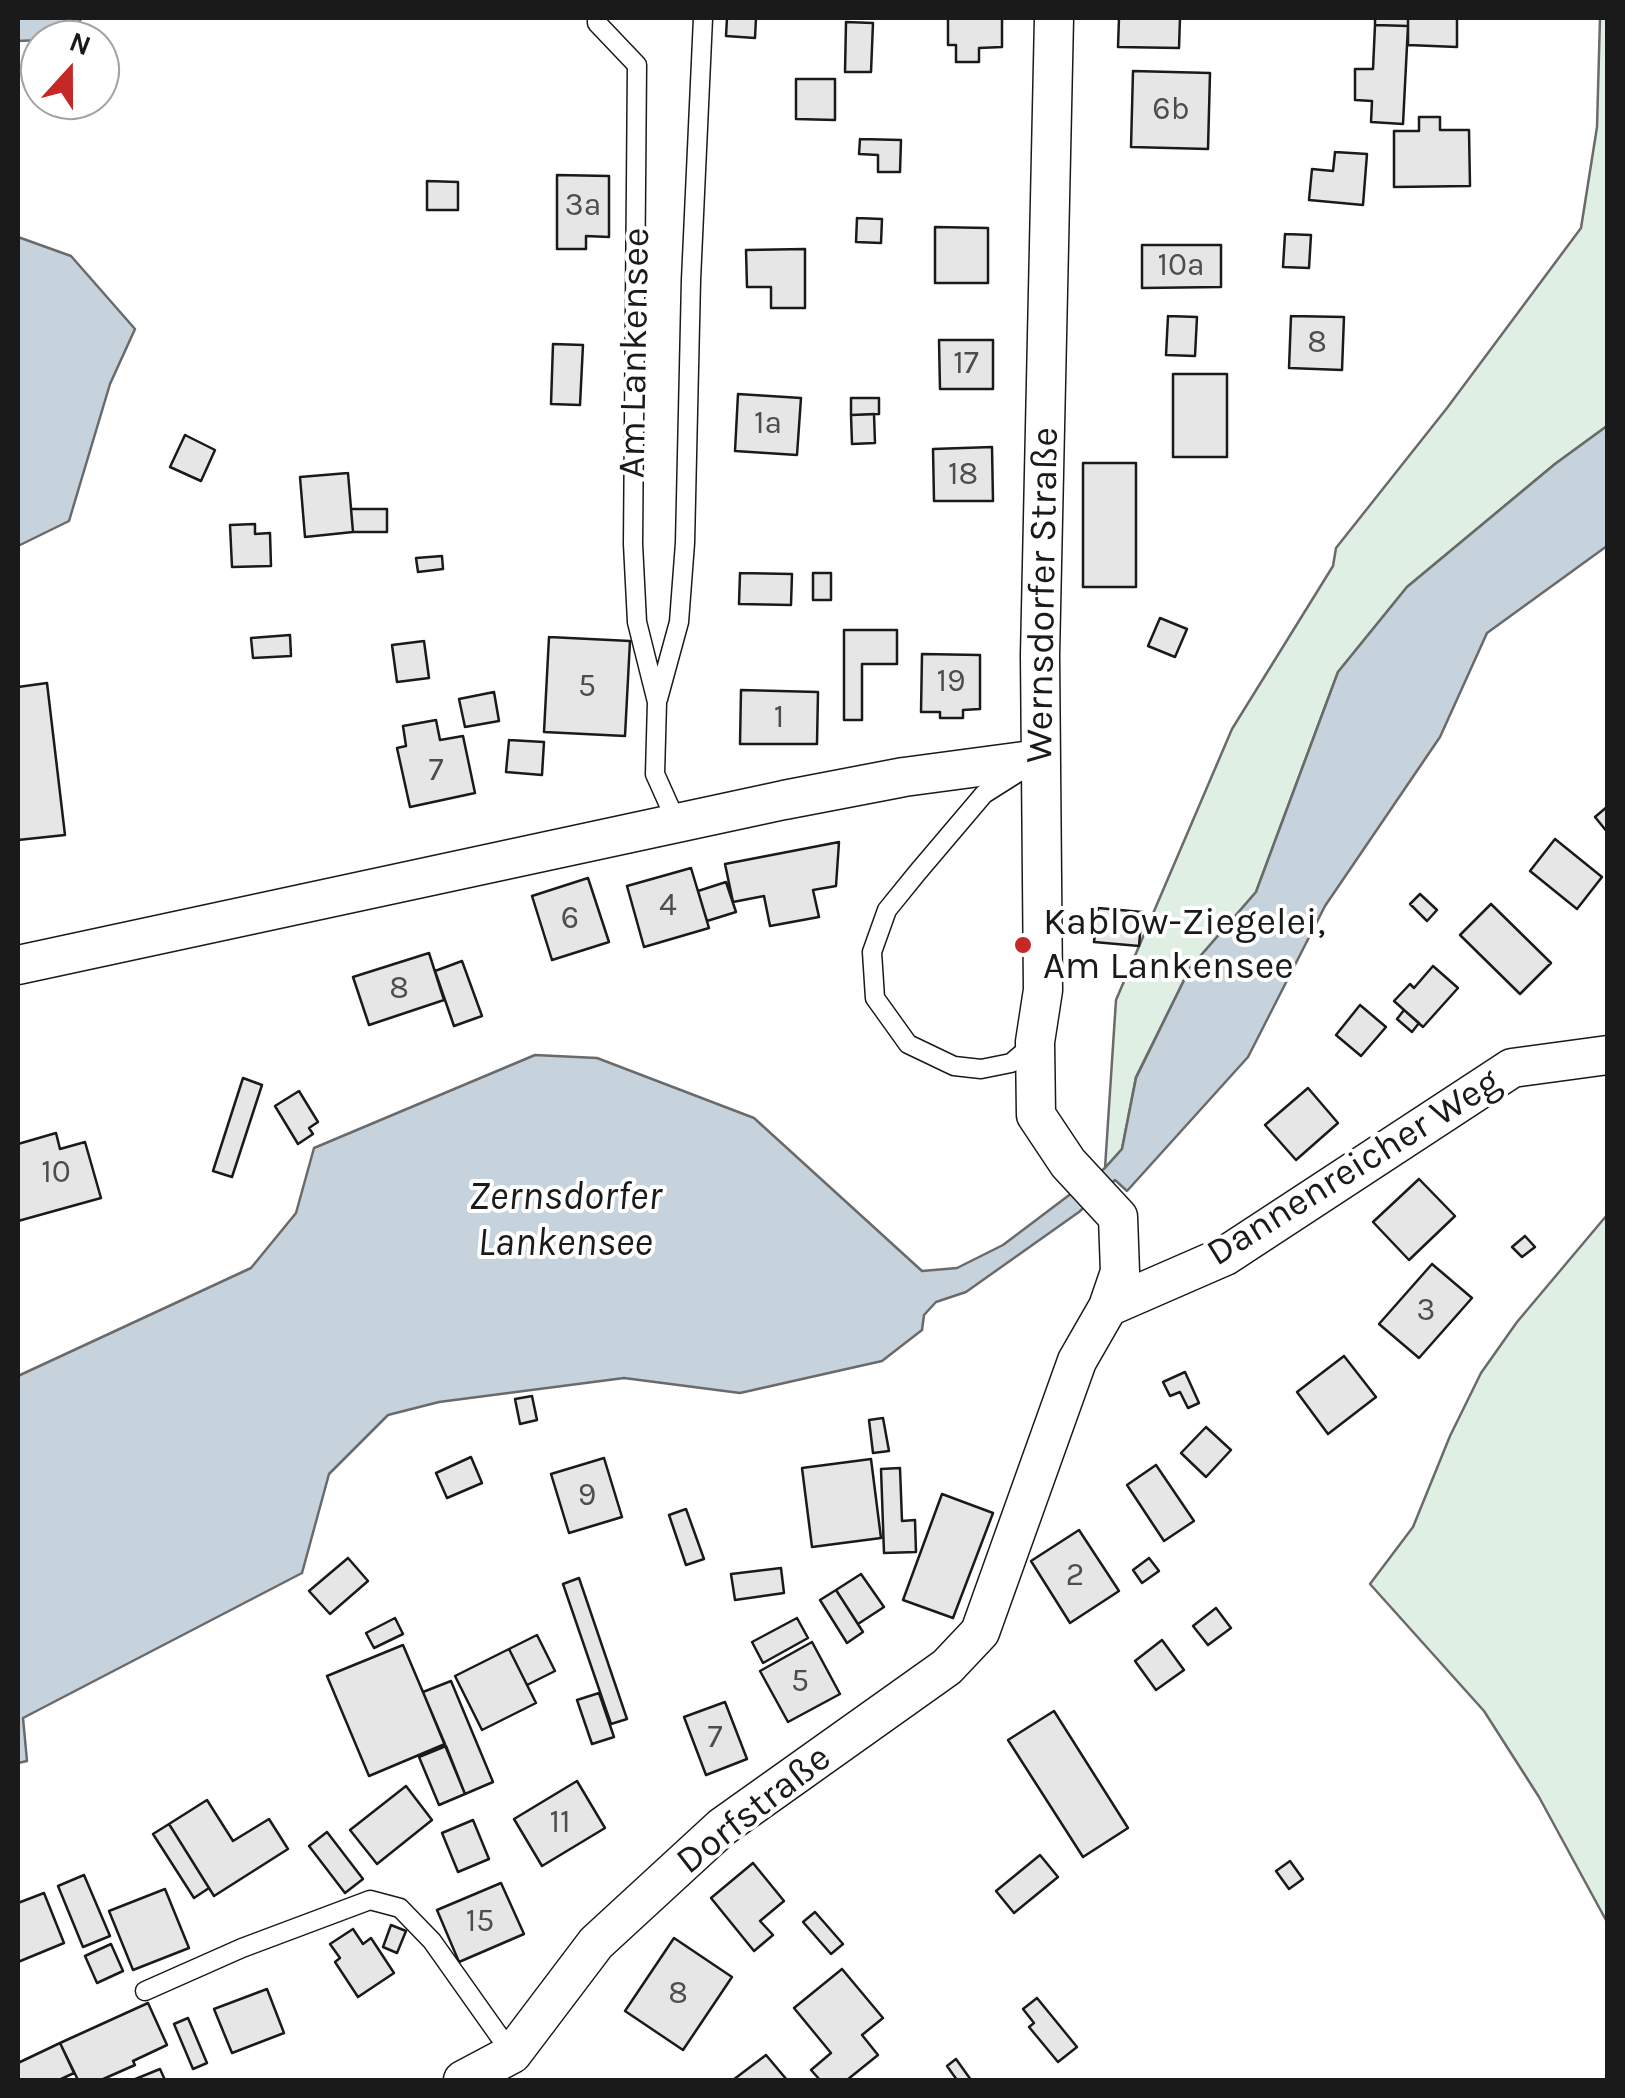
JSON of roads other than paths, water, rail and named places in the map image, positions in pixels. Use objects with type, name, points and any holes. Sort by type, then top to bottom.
[{"type":"street","name":"Wernsdorfer Straße","points":[[1054,18],[1040,759],[1043,990],[1035,1042],[1036,1114],[1068,1163]]},
{"type":"street","points":[[18,965],[422,875],[904,777],[1040,759]]},
{"type":"street","name":"Dannenreicher Weg","points":[[1108,1306],[1225,1256],[1512,1068],[1608,1055]]},
{"type":"street","name":"Dorfstraße","points":[[519,2067],[596,1943],[722,1826],[947,1667],[980,1632],[1076,1361],[1108,1306],[1120,1272],[1118,1218],[1068,1163]]},
{"type":"street","points":[[464,2080],[519,2067]]},
{"type":"lane","name":"Am Lankensee","points":[[597,18],[597,23],[637,65],[633,544],[637,622],[657,702]]},
{"type":"lane","name":"Am Lankensee","points":[[677,823],[655,774],[657,702],[679,622],[685,543],[690,280],[703,18]]},
{"type":"lane","points":[[1035,1042],[1011,1063],[981,1069],[954,1066],[908,1044],[875,998],[872,952],[888,910],[984,794],[1040,759]]},
{"type":"lane","points":[[146,1991],[242,1948],[370,1900],[400,1908],[432,1941],[519,2067]]},
{"type":"water","points":[[18,18],[82,18],[20,20],[18,41]]},
{"type":"water","points":[[18,237],[71,256],[135,329],[110,384],[69,521],[18,546]]},
{"type":"water","name":"Zernsdorfer Lankensee","points":[[1607,426],[1607,546],[1487,633],[1440,737],[1325,906],[1248,1057],[1127,1191],[1115,1180],[1079,1212],[966,1292],[936,1302],[924,1315],[922,1330],[882,1361],[740,1393],[624,1378],[439,1402],[388,1415],[329,1474],[302,1573],[23,1718],[27,1761],[18,1763],[18,1376],[251,1268],[296,1213],[314,1148],[535,1055],[597,1058],[754,1118],[922,1271],[957,1268],[1003,1245],[1105,1168],[1122,1149],[1136,1078],[1190,968],[1256,892],[1338,672],[1407,587],[1555,464]]},
{"type":"place","name":"Kablow-Ziegelei, Am Lankensee","points":[[1023,945]]}]
